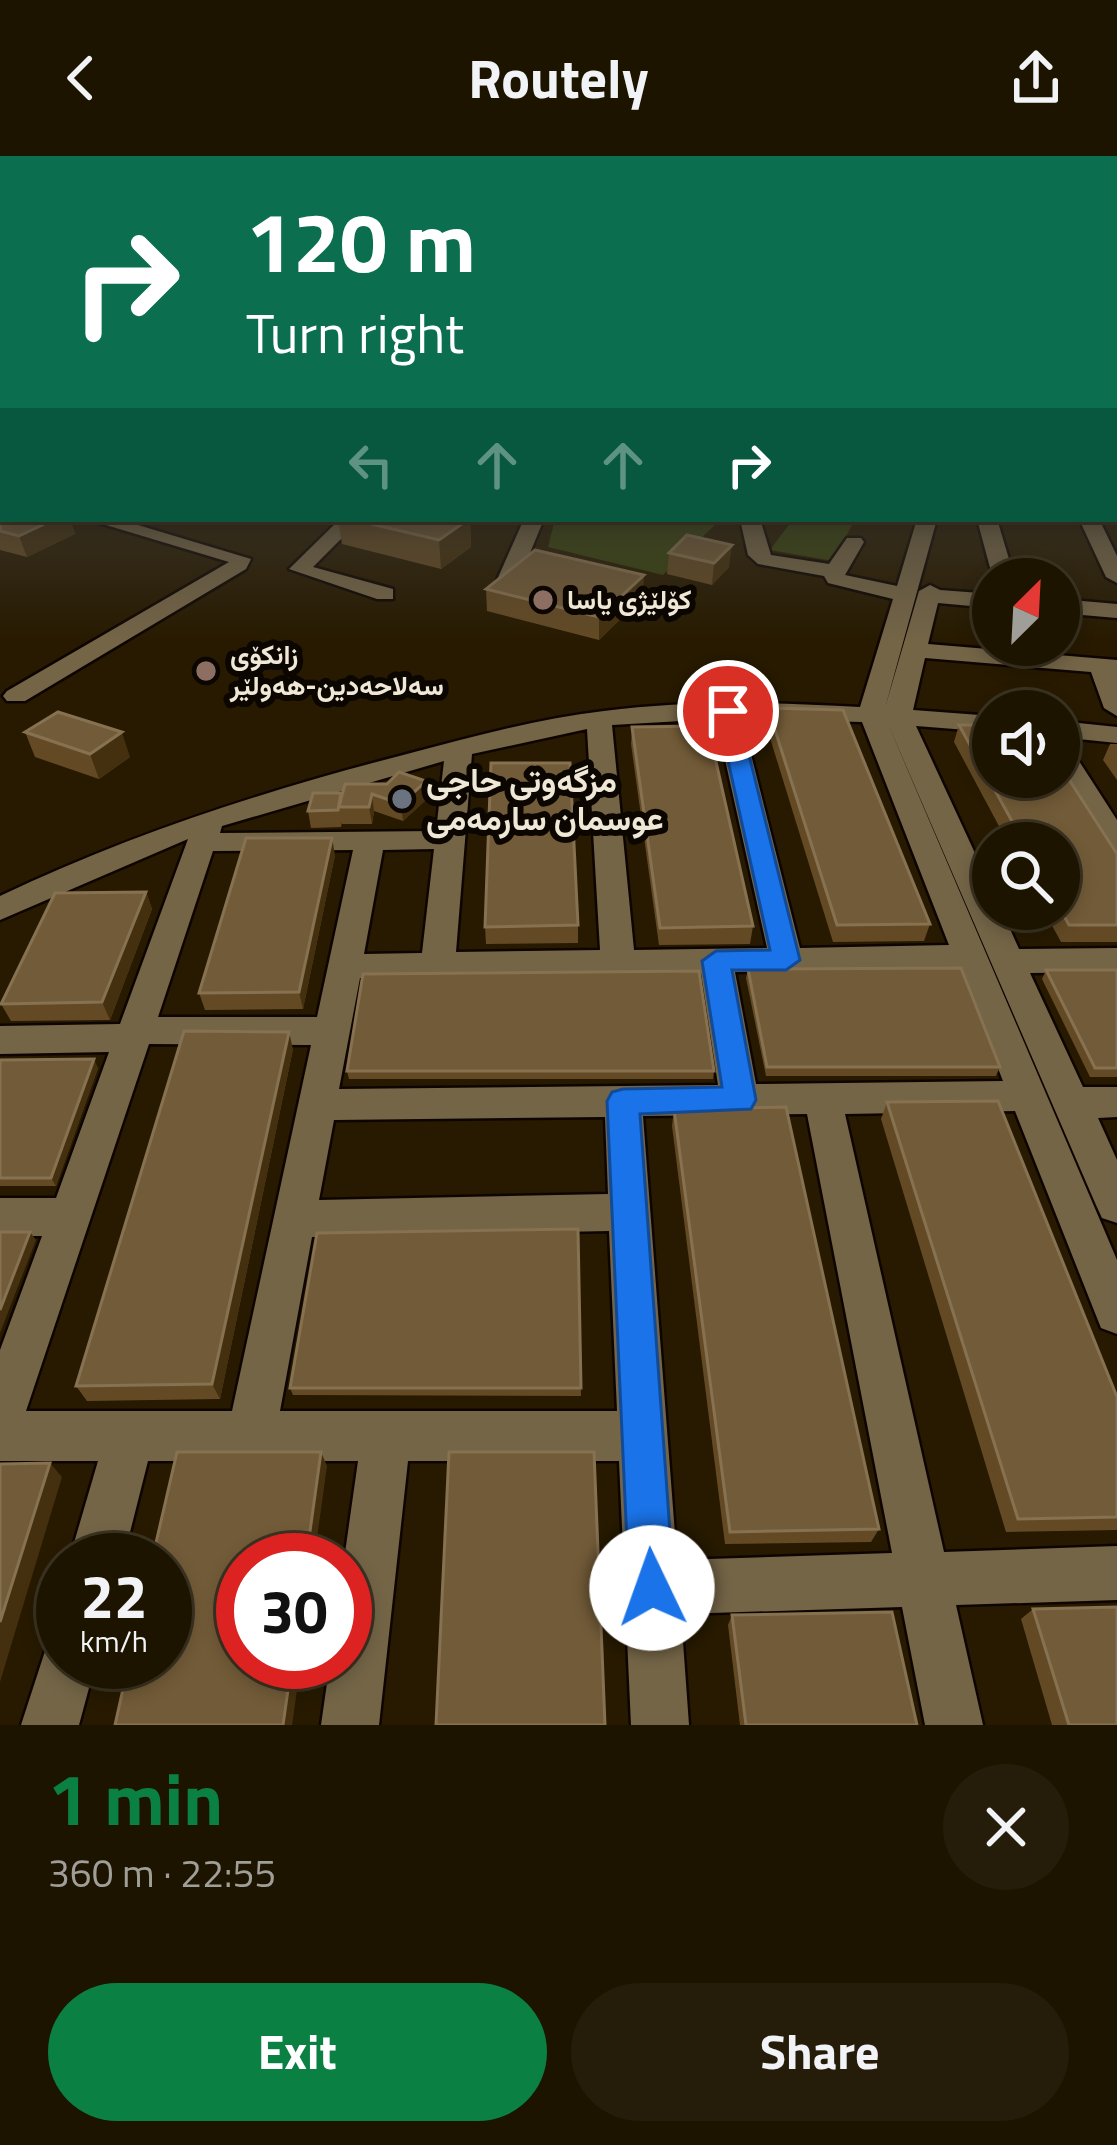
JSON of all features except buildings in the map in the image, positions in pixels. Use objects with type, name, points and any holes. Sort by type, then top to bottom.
[{"type":"street","points":[[5,700],[238,565],[241,559],[107,522]]},
{"type":"street","points":[[348,522],[298,569],[385,594]]},
{"type":"street","points":[[507,583],[533,522]]},
{"type":"street","points":[[751,522],[758,555],[765,560],[834,571]]},
{"type":"street","points":[[938,522],[885,715],[971,958],[1117,1313]]},
{"type":"street","points":[[987,522],[998,558]]},
{"type":"street","points":[[1090,522],[1117,578]]},
{"type":"street","points":[[854,542],[834,571],[842,582],[972,599]]},
{"type":"street","points":[[885,715],[914,650],[917,595]]},
{"type":"street","points":[[1080,608],[1117,611]]},
{"type":"street","points":[[914,650],[1109,667],[1117,708]]},
{"type":"street","points":[[728,711],[786,960]]},
{"type":"street","points":[[3,911],[206,832],[302,788],[599,720],[728,711],[972,722]]},
{"type":"street","points":[[885,715],[1008,961],[1117,1204]]},
{"type":"street","points":[[599,720],[618,962]]},
{"type":"street","points":[[1080,731],[1117,735]]},
{"type":"street","points":[[438,965],[459,749]]},
{"type":"street","points":[[1080,784],[1117,843]]},
{"type":"street","points":[[206,832],[370,841],[450,840]]},
{"type":"street","points":[[0,1416],[206,832]]},
{"type":"street","points":[[251,1436],[370,841]]},
{"type":"street","points":[[345,966],[971,958]]},
{"type":"street","points":[[1008,961],[1117,960]]},
{"type":"street","points":[[716,961],[740,1100]]},
{"type":"street","points":[[999,1027],[1037,1027]]},
{"type":"street","points":[[0,1040],[332,1031]]},
{"type":"street","points":[[317,1105],[1028,1096]]},
{"type":"street","points":[[823,1099],[954,1725]]},
{"type":"street","points":[[623,1101],[660,1725]]},
{"type":"street","points":[[1071,1102],[1117,1102]]},
{"type":"street","points":[[294,1220],[629,1212]]},
{"type":"street","points":[[0,1217],[70,1217]]},
{"type":"street","points":[[0,1436],[643,1436]]},
{"type":"street","points":[[103,1533],[130,1436]]},
{"type":"street","points":[[350,1725],[386,1436]]},
{"type":"street","points":[[652,1588],[1117,1573]]},
{"type":"street","points":[[50,1725],[60,1689]]},
{"type":"green space","points":[[554,522],[718,522],[663,575],[548,547]]},
{"type":"green space","points":[[791,522],[853,523],[833,561],[770,550]]},
{"type":"place","name":"کۆلێژی یاسا","points":[[543,600]]},
{"type":"place","name":"زانکۆی سەلاحەدین-هەولێر","points":[[206,671]]},
{"type":"place","name":"مزگەوتی حاجی عوسمان سارمەمی","points":[[402,799]]},
{"type":"route","points":[[652,1588],[623,1101],[740,1100],[716,961],[786,960],[728,711]]}]
